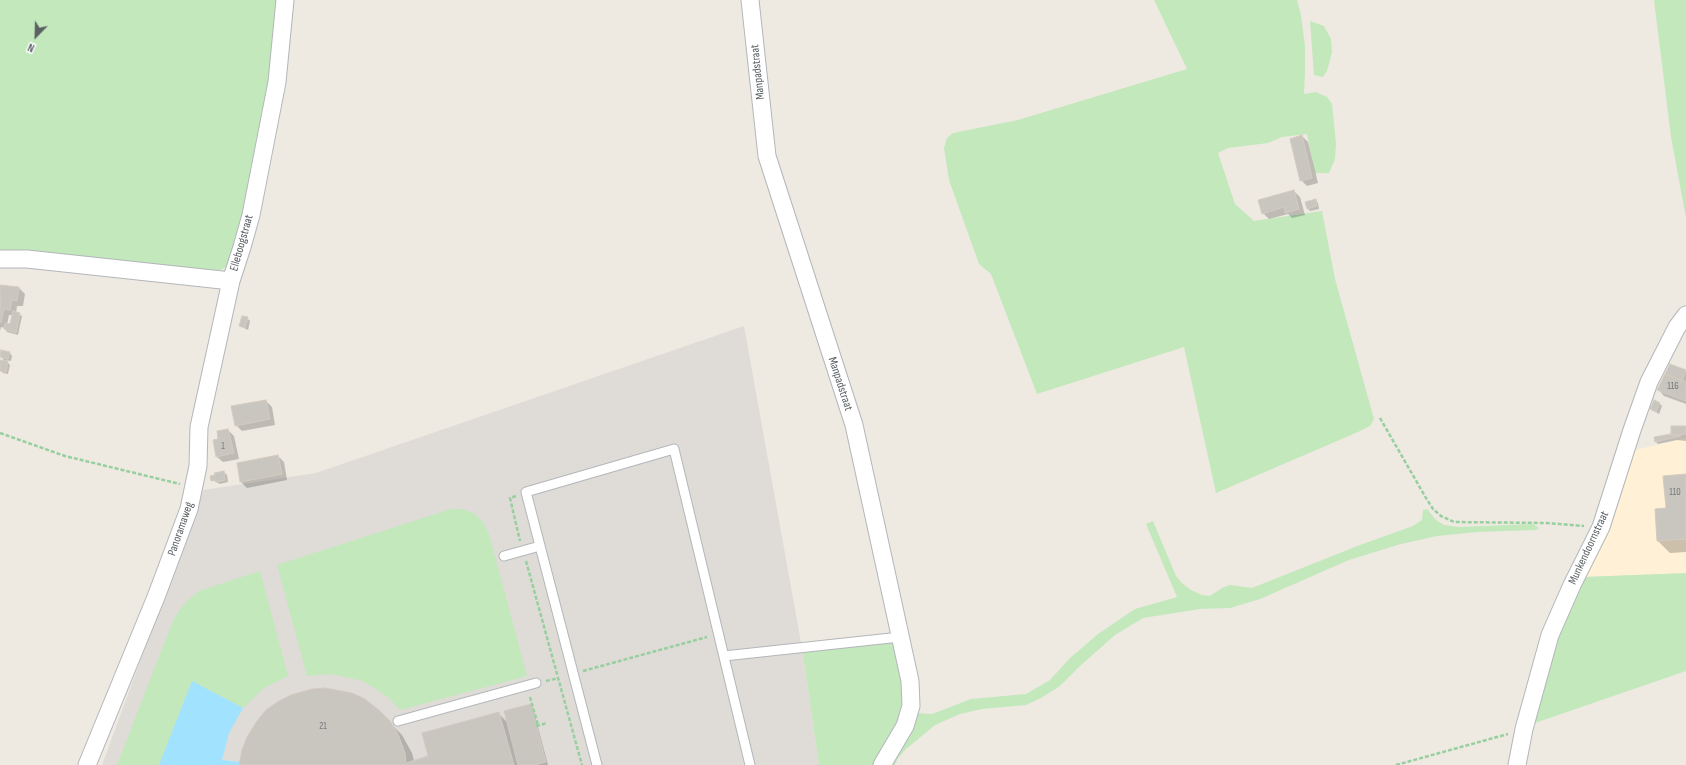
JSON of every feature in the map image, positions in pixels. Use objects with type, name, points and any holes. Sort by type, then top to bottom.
[{"type":"street","name":"Elleboogstraat","points":[[0,259],[27,259],[231,281],[251,215],[277,82],[284,0]]},
{"type":"street","name":"Manpadstraat","points":[[750,0],[767,156],[854,425],[910,681],[911,706],[905,726],[882,765]]},
{"type":"street","name":"Panoramaweg","points":[[87,765],[156,597],[189,509],[198,466],[199,427],[231,281]]},
{"type":"street","name":"Munkendoornstraat","points":[[1517,765],[1524,730],[1550,635],[1572,585],[1601,528],[1649,382],[1677,328],[1686,315]]},
{"type":"lane","points":[[596,765],[526,492],[674,449],[750,765]]},
{"type":"lane","points":[[504,556],[540,546]]},
{"type":"lane","points":[[724,656],[900,637]]},
{"type":"lane","points":[[398,722],[531,684]]},
{"type":"path","points":[[1380,418],[1432,509],[1441,516],[1454,522],[1547,523],[1601,528]]},
{"type":"path","points":[[0,433],[47,451],[194,487]]},
{"type":"path","points":[[526,494],[510,498],[582,765]]},
{"type":"path","points":[[547,723],[537,725],[531,684],[559,678],[718,634]]},
{"type":"path","points":[[1396,765],[1524,730]]},
{"type":"shaded area","points":[[744,326],[802,648],[819,765],[102,765],[203,490],[316,473]]},
{"type":"shaded area","points":[[1686,438],[1686,573],[1584,577],[1608,534],[1635,450]]},
{"type":"green space","points":[[0,0],[277,0],[270,76],[235,252],[230,266],[220,270],[189,269],[0,255]]},
{"type":"green space","points":[[1154,0],[1297,0],[1301,15],[1305,46],[1304,94],[1316,92],[1327,97],[1332,104],[1336,143],[1335,159],[1329,173],[1315,173],[1307,134],[1282,137],[1268,143],[1228,148],[1218,153],[1235,204],[1254,221],[1322,211],[1335,279],[1374,419],[1370,426],[1358,432],[1216,493],[1184,347],[1037,394],[991,274],[979,264],[949,180],[944,148],[947,138],[953,133],[1018,120],[1187,69]]},
{"type":"green space","points":[[1654,0],[1686,0],[1686,218],[1671,137]]},
{"type":"green space","points":[[1310,21],[1324,26],[1331,39],[1332,52],[1327,71],[1323,77],[1314,75]]},
{"type":"green space","points":[[451,509],[463,509],[475,514],[483,522],[489,534],[527,676],[400,710],[389,698],[362,681],[332,674],[307,676],[277,565]]},
{"type":"green space","points":[[1427,509],[1436,520],[1444,525],[1459,527],[1533,524],[1539,528],[1536,530],[1477,532],[1437,536],[1401,544],[1349,560],[1260,599],[1230,608],[1200,609],[1143,618],[1115,635],[1060,686],[1041,698],[1026,705],[982,709],[960,714],[935,725],[906,749],[898,758],[895,765],[888,765],[916,713],[932,714],[971,699],[1026,694],[1050,680],[1070,658],[1098,634],[1135,609],[1177,597],[1146,524],[1153,521],[1176,576],[1182,583],[1191,590],[1202,595],[1210,596],[1222,588],[1230,585],[1252,588],[1360,545],[1413,526],[1422,520],[1423,510]]},
{"type":"green space","points":[[260,571],[288,676],[264,688],[243,708],[192,681],[159,765],[117,765],[174,618],[186,602],[199,591]]},
{"type":"green space","points":[[1686,573],[1686,671],[1535,723],[1558,630],[1584,577]]},
{"type":"green space","points":[[895,637],[906,708],[878,765],[819,765],[802,648]]},
{"type":"water","points":[[192,681],[243,708],[229,733],[222,760],[240,762],[239,765],[159,765]]},
{"type":"building","points":[[1302,135],[1312,178],[1300,181],[1290,139]]},
{"type":"building","points":[[1294,190],[1299,209],[1285,213],[1284,207],[1262,214],[1258,200]]},
{"type":"building","points":[[1316,199],[1317,206],[1307,209],[1305,202]]},
{"type":"building","points":[[0,285],[19,287],[17,301],[12,300],[10,310],[4,309],[1,323]]},
{"type":"building","points":[[13,311],[20,313],[16,333],[4,329],[5,323],[10,324]]},
{"type":"building","points":[[242,316],[248,317],[245,328],[239,326]]},
{"type":"building","points":[[1,350],[10,352],[8,359],[0,357]]},
{"type":"building","points":[[0,360],[8,361],[6,372],[0,371]]},
{"type":"building","points":[[1670,364],[1686,370],[1682,381],[1665,374]]},
{"type":"building","points":[[1665,374],[1686,382],[1686,401],[1657,390]]},
{"type":"building","points":[[266,400],[270,419],[235,426],[231,406]]},
{"type":"building","points":[[1654,400],[1660,403],[1656,412],[1650,409]]},
{"type":"building","points":[[1671,426],[1686,426],[1686,434],[1671,435]]},
{"type":"building","points":[[228,429],[234,453],[216,457],[213,440],[218,439],[217,431]]},
{"type":"building","points":[[1671,434],[1681,436],[1655,442],[1654,437]]},
{"type":"building","points":[[278,455],[282,474],[240,482],[237,463]]},
{"type":"building","points":[[224,471],[225,480],[216,482],[216,480],[211,481],[210,476],[215,475],[214,473]]},
{"type":"building","points":[[1686,474],[1686,539],[1657,541],[1655,509],[1666,508],[1663,476]]},
{"type":"building","points":[[325,688],[352,693],[365,699],[380,711],[390,721],[398,734],[405,753],[406,763],[428,756],[422,733],[499,712],[514,765],[239,765],[242,750],[247,737],[266,710],[291,695],[312,689]]},
{"type":"building","points":[[531,704],[546,762],[535,765],[518,765],[504,711]]}]
